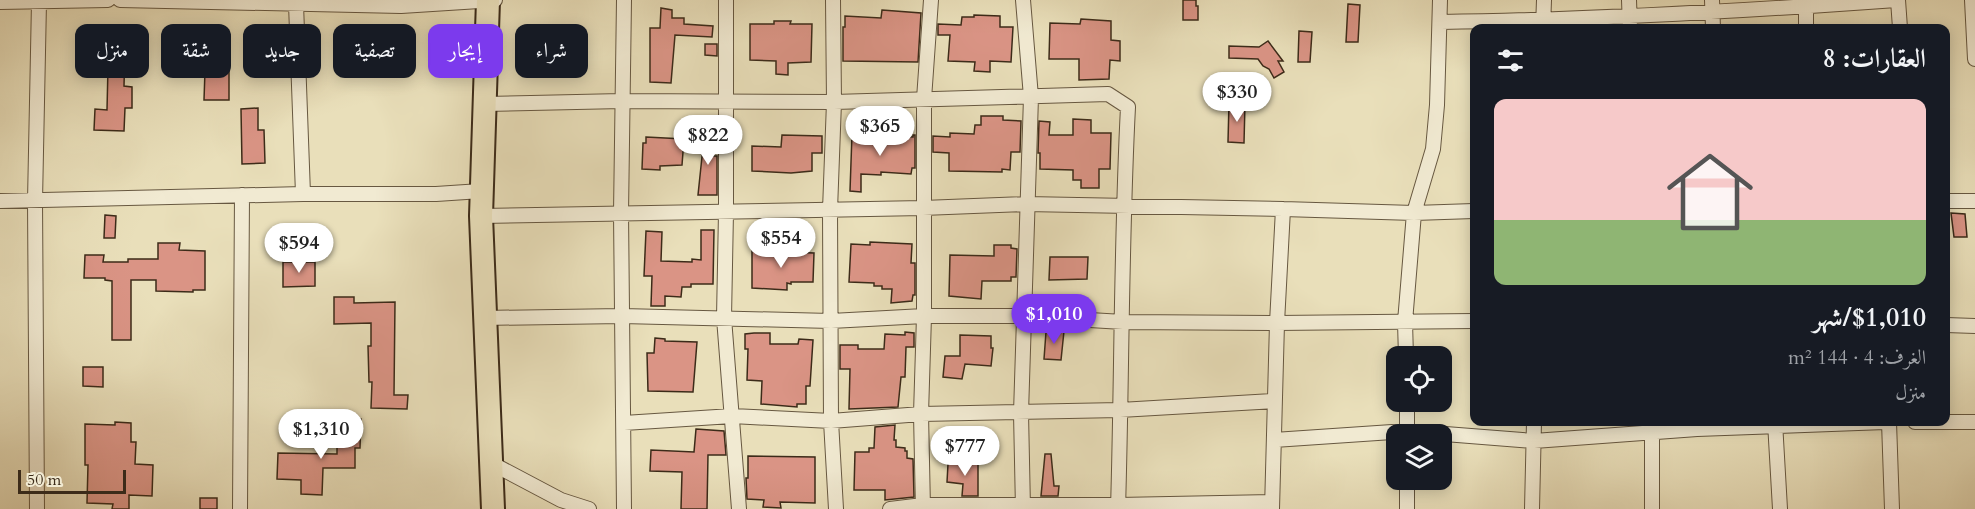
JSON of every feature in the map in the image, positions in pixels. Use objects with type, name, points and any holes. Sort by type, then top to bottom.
[{"type":"highway","points":[[488,0],[481,216],[493,509]]},
{"type":"street","points":[[0,2],[108,0]]},
{"type":"street","points":[[120,0],[401,6],[497,0]]},
{"type":"street","points":[[624,0],[621,213],[624,509]]},
{"type":"street","points":[[726,0],[724,318],[739,509]]},
{"type":"street","points":[[833,0],[834,102],[830,210],[831,421],[836,509]]},
{"type":"street","points":[[923,507],[921,414],[924,316],[924,99],[931,0]]},
{"type":"street","points":[[1023,0],[1031,97],[1021,413],[1023,507]]},
{"type":"street","points":[[1406,346],[1405,322],[1414,213],[1433,149],[1441,22],[1440,0]]},
{"type":"street","points":[[1544,0],[1544,24]]},
{"type":"street","points":[[1629,0],[1630,22]]},
{"type":"street","points":[[1441,22],[1544,24],[1630,22],[1713,6],[1897,0],[1899,24]]},
{"type":"street","points":[[1972,0],[1975,59]]},
{"type":"street","points":[[37,509],[35,201],[39,2]]},
{"type":"street","points":[[1806,3],[1806,24]]},
{"type":"street","points":[[296,4],[303,194]]},
{"type":"street","points":[[1713,6],[1713,24]]},
{"type":"street","points":[[485,104],[622,101],[834,102],[1108,94],[1128,106],[1123,206],[1123,322],[1118,507]]},
{"type":"street","points":[[0,201],[303,194],[436,194],[481,191]]},
{"type":"street","points":[[240,509],[242,195]]},
{"type":"street","points":[[1950,201],[1975,200],[1975,212]]},
{"type":"street","points":[[481,216],[1026,204],[1283,208],[1414,213],[1470,211]]},
{"type":"street","points":[[890,509],[1272,505],[1274,401],[1283,208]]},
{"type":"street","points":[[484,318],[622,316],[831,321],[924,316],[1023,316],[1123,322],[1470,321]]},
{"type":"street","points":[[1950,325],[1975,326]]},
{"type":"street","points":[[624,423],[732,416],[831,421],[921,414],[1120,410],[1274,401]]},
{"type":"street","points":[[1950,422],[1975,422]]},
{"type":"street","points":[[1532,509],[1534,426]]},
{"type":"street","points":[[1452,436],[1534,441],[1651,427],[1697,429],[1744,426]]},
{"type":"street","points":[[1775,426],[1780,509]]},
{"type":"street","points":[[1887,426],[1892,509]]},
{"type":"street","points":[[1651,427],[1652,509]]},
{"type":"street","points":[[1274,440],[1386,434]]},
{"type":"street","points":[[491,463],[561,500],[590,509]]},
{"type":"street","points":[[1407,490],[1407,509]]},
{"type":"building","points":[[1183,0],[1196,0],[1198,20],[1183,20]]},
{"type":"building","points":[[1348,4],[1360,5],[1358,42],[1346,42]]},
{"type":"building","points":[[661,8],[672,10],[672,18],[684,18],[684,24],[713,26],[712,37],[675,35],[671,83],[650,82],[650,28],[660,28]]},
{"type":"building","points":[[882,10],[921,13],[918,62],[843,61],[845,16],[881,18]]},
{"type":"building","points":[[974,15],[1000,16],[1000,27],[1013,27],[1011,62],[990,61],[990,72],[974,71],[975,62],[948,61],[950,35],[938,35],[938,24],[961,25],[962,17],[974,17]]},
{"type":"building","points":[[1081,19],[1111,21],[1111,40],[1120,41],[1120,61],[1110,60],[1109,79],[1079,80],[1079,59],[1049,59],[1050,23],[1080,24]]},
{"type":"building","points":[[774,21],[812,24],[811,62],[788,63],[788,75],[776,74],[776,61],[750,60],[750,24],[774,24]]},
{"type":"building","points":[[1299,31],[1312,32],[1310,62],[1298,62]]},
{"type":"building","points":[[1268,41],[1283,61],[1278,61],[1284,72],[1274,78],[1269,69],[1263,66],[1258,59],[1229,58],[1229,46],[1259,47]]},
{"type":"building","points":[[705,44],[717,44],[717,56],[705,55]]},
{"type":"building","points":[[108,78],[124,78],[124,86],[132,87],[132,108],[125,108],[124,131],[94,130],[95,109],[107,110]]},
{"type":"building","points":[[205,78],[229,78],[229,100],[204,100]]},
{"type":"building","points":[[1229,103],[1245,103],[1244,143],[1228,142]]},
{"type":"building","points":[[258,108],[258,130],[264,130],[265,163],[242,164],[241,109]]},
{"type":"building","points":[[981,116],[1003,116],[1003,120],[1021,121],[1020,152],[1011,152],[1010,170],[1002,169],[1002,172],[949,171],[949,153],[933,152],[933,136],[950,137],[950,133],[974,134],[975,125],[981,125]]},
{"type":"building","points":[[1073,119],[1091,120],[1091,133],[1111,133],[1110,169],[1099,169],[1099,188],[1081,188],[1081,180],[1073,180],[1073,170],[1040,169],[1039,121],[1050,122],[1049,135],[1073,135]]},
{"type":"building","points":[[705,128],[714,129],[713,156],[717,156],[717,195],[698,195]]},
{"type":"building","points":[[852,134],[913,137],[915,135],[915,168],[912,168],[911,174],[881,172],[881,175],[861,174],[861,192],[850,191]]},
{"type":"building","points":[[782,135],[822,136],[822,153],[812,153],[812,171],[791,173],[752,171],[752,146],[781,147]]},
{"type":"building","points":[[646,137],[684,139],[682,165],[660,166],[660,170],[642,169],[643,143],[646,143]]},
{"type":"building","points":[[1951,213],[1965,214],[1967,237],[1954,237]]},
{"type":"building","points":[[105,215],[116,216],[115,238],[104,238]]},
{"type":"building","points":[[701,230],[714,230],[713,284],[691,284],[691,287],[682,287],[681,297],[665,296],[665,306],[651,306],[652,276],[644,276],[646,231],[662,232],[661,261],[692,262],[692,259],[701,260]]},
{"type":"building","points":[[870,242],[912,244],[911,263],[915,263],[915,295],[912,301],[891,303],[892,289],[882,289],[882,286],[874,286],[874,283],[849,282],[851,244],[870,245]]},
{"type":"building","points":[[158,243],[180,243],[179,250],[205,251],[205,290],[156,291],[156,280],[131,280],[131,340],[112,340],[112,281],[105,280],[105,278],[84,278],[85,255],[104,255],[103,262],[158,259]]},
{"type":"building","points":[[994,245],[1011,245],[1011,248],[1017,249],[1016,277],[1011,277],[1011,281],[982,281],[981,299],[949,296],[950,255],[994,256]]},
{"type":"building","points":[[752,251],[814,253],[813,282],[787,283],[787,290],[752,288]]},
{"type":"building","points":[[1050,257],[1088,257],[1087,279],[1049,280]]},
{"type":"building","points":[[283,262],[315,262],[315,286],[283,287]]},
{"type":"building","points":[[334,297],[354,297],[354,303],[395,302],[394,395],[408,395],[407,409],[371,408],[372,382],[369,382],[368,346],[371,346],[371,323],[334,324]]},
{"type":"building","points":[[1064,331],[1061,360],[1044,359],[1046,332]]},
{"type":"building","points":[[905,332],[914,333],[914,347],[906,347],[905,377],[901,377],[898,407],[849,409],[850,369],[840,369],[840,345],[858,345],[858,349],[884,349],[885,334],[905,335]]},
{"type":"building","points":[[770,333],[770,344],[798,344],[799,339],[813,340],[810,386],[806,386],[806,404],[797,404],[797,407],[761,404],[762,381],[747,380],[748,349],[745,349],[745,334]]},
{"type":"building","points":[[960,335],[991,336],[991,348],[993,348],[991,366],[965,364],[962,379],[943,377],[945,356],[960,356]]},
{"type":"building","points":[[655,338],[665,339],[665,341],[697,342],[693,392],[648,391],[647,353],[654,353]]},
{"type":"building","points":[[83,367],[103,367],[103,387],[83,386]]},
{"type":"building","points":[[343,418],[361,419],[360,448],[355,448],[355,468],[323,468],[322,495],[301,494],[301,480],[277,479],[278,453],[337,454],[337,433],[343,433]]},
{"type":"building","points":[[115,422],[131,423],[131,442],[136,442],[135,464],[153,465],[152,496],[129,495],[129,509],[112,509],[113,504],[87,503],[88,465],[85,465],[85,424],[115,425]]},
{"type":"building","points":[[895,425],[896,447],[905,448],[907,458],[913,459],[914,497],[885,500],[885,490],[854,490],[855,452],[869,452],[869,448],[874,448],[875,427]]},
{"type":"building","points":[[696,429],[724,431],[726,455],[708,455],[707,509],[681,509],[682,472],[650,471],[651,450],[694,452]]},
{"type":"building","points":[[1045,454],[1051,454],[1054,486],[1059,486],[1058,496],[1041,496]]},
{"type":"building","points":[[748,456],[815,457],[815,503],[780,502],[781,508],[763,507],[764,500],[747,499]]},
{"type":"building","points":[[978,463],[978,496],[962,496],[963,484],[947,482],[948,464]]},
{"type":"building","points":[[200,498],[217,498],[217,509],[200,509]]}]
